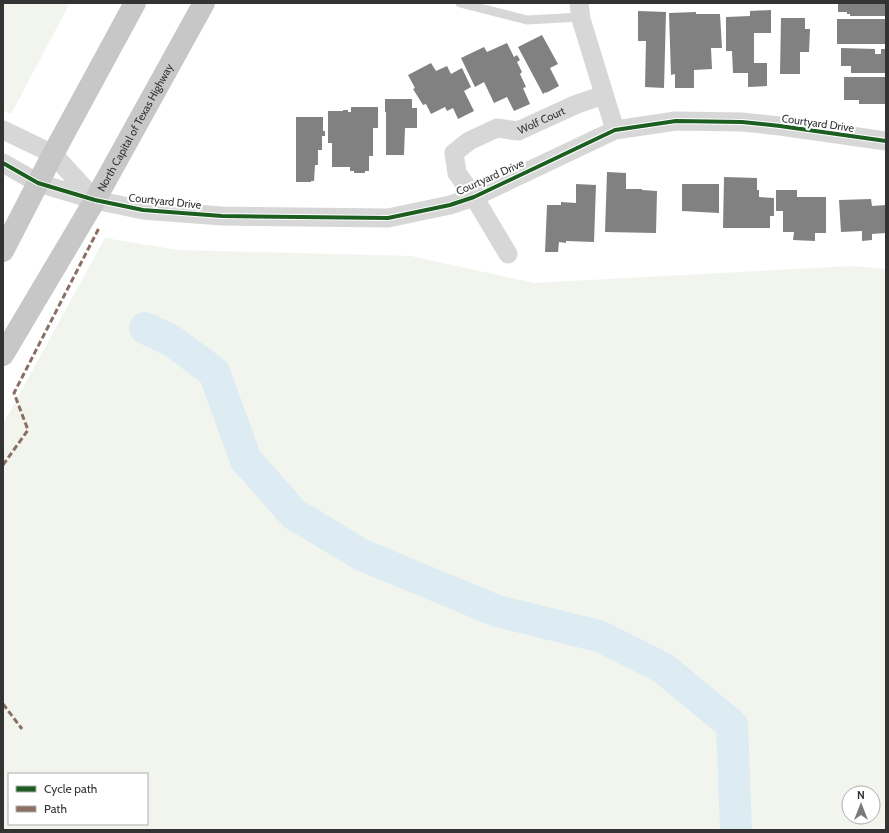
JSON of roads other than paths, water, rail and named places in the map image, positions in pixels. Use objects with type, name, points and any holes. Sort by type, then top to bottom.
[{"type":"highway","points":[[3,251],[53,154],[135,3]]},
{"type":"highway","name":"North Capital of Texas Highway","points":[[3,355],[95,200],[204,3]]},
{"type":"street","points":[[580,10],[615,130]]},
{"type":"street","name":"Wolf Court","points":[[508,254],[474,197],[457,173],[454,153],[469,141],[498,128],[518,130],[577,104],[604,95]]},
{"type":"street","name":"Courtyard Drive","points":[[3,164],[38,183],[95,200],[143,210],[216,215],[388,218],[450,205],[474,197],[615,130],[676,121],[742,122],[780,126],[886,142]]},
{"type":"street","points":[[3,130],[53,154],[95,200]]},
{"type":"lane","points":[[460,3],[527,20],[580,10]]},
{"type":"waterway","points":[[145,328],[172,341],[214,372],[246,460],[294,514],[362,555],[497,611],[599,636],[663,668],[732,725],[736,830]]}]
